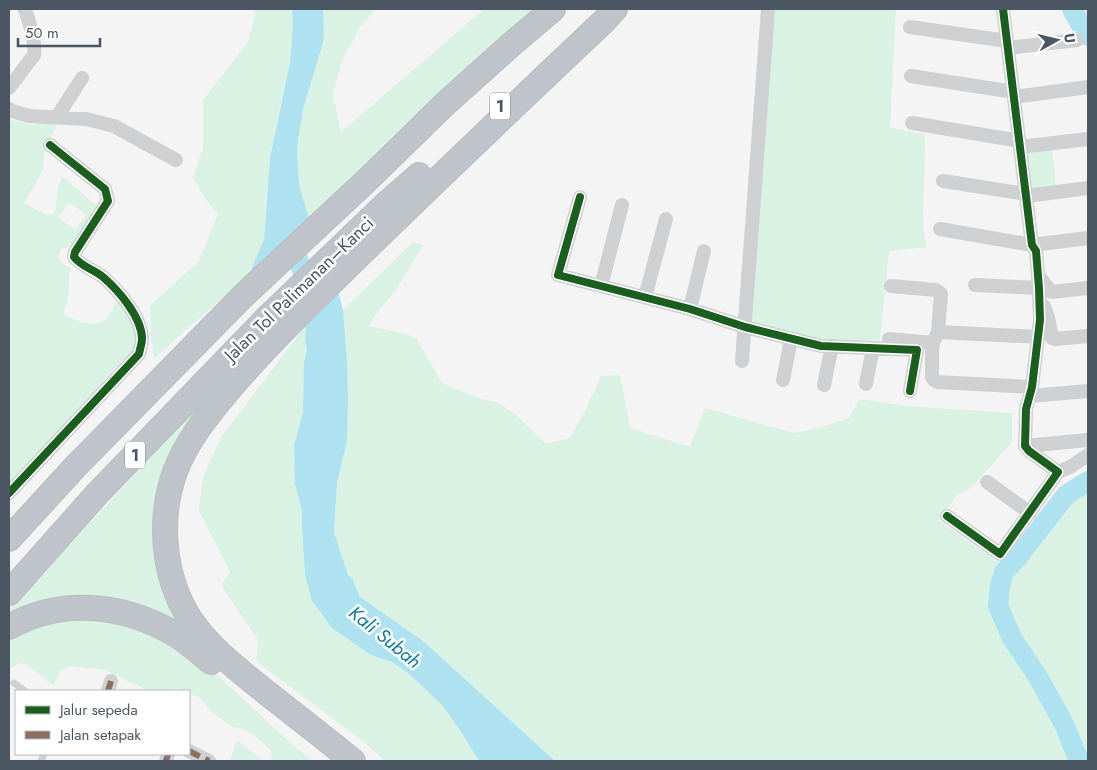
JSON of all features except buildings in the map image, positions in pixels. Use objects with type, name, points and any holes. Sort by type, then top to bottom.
[{"type":"highway","name":"Jalan Tol Palimanan–Kanci","points":[[9,539],[75,467],[244,294],[364,183],[445,104],[553,9]]},
{"type":"highway","points":[[353,761],[231,664],[202,635],[188,617],[174,587],[166,549],[166,517],[176,471],[191,440],[212,410],[240,376],[271,328],[392,210],[604,21],[614,9]]},
{"type":"highway","name":"Jalan Tol Palimanan–Kanci","points":[[9,593],[97,494],[271,328]]},
{"type":"highway","points":[[9,627],[34,616],[75,607],[96,608],[138,616],[176,635],[196,649],[329,761]]},
{"type":"street","points":[[9,88],[34,55],[26,9]]},
{"type":"street","points":[[742,361],[768,9]]},
{"type":"street","points":[[1003,9],[1032,244],[1036,251],[1039,286],[1040,320],[1031,392],[1026,409],[1025,446],[1058,472]]},
{"type":"street","points":[[910,27],[1008,45],[1077,40]]},
{"type":"street","points":[[912,76],[1014,95],[1088,87]]},
{"type":"street","points":[[57,117],[82,78]]},
{"type":"street","points":[[9,109],[29,116],[86,119],[114,126],[176,160]]},
{"type":"street","points":[[912,123],[1020,144],[1088,139]]},
{"type":"street","points":[[9,493],[138,354],[142,339],[140,326],[129,304],[102,276],[79,263],[74,257],[75,252],[108,201],[106,189],[50,145]]},
{"type":"street","points":[[942,181],[1026,195],[1088,188]]},
{"type":"street","points":[[580,197],[558,275],[690,309],[744,327],[822,346],[917,350],[910,391]]},
{"type":"street","points":[[601,286],[622,205]]},
{"type":"street","points":[[645,297],[666,219]]},
{"type":"street","points":[[940,229],[1032,244],[1088,238]]},
{"type":"street","points":[[690,309],[704,251]]},
{"type":"street","points":[[975,285],[1039,286],[1051,292],[1088,288]]},
{"type":"street","points":[[891,286],[936,290],[941,294],[936,337],[931,355],[932,377],[937,382],[1031,392],[1088,391]]},
{"type":"street","points":[[1039,286],[1052,338],[1088,336]]},
{"type":"street","points":[[889,338],[936,337],[1038,342],[1088,342]]},
{"type":"street","points":[[783,380],[791,338]]},
{"type":"street","points":[[824,385],[832,346]]},
{"type":"street","points":[[866,384],[873,348]]},
{"type":"street","points":[[1025,446],[1088,440]]},
{"type":"street","points":[[947,516],[1000,554],[1058,472],[1070,467],[1088,455]]},
{"type":"street","points":[[987,482],[1030,513]]},
{"type":"street","points":[[190,752],[209,761]]},
{"type":"lane","points":[[14,683],[24,690]]},
{"type":"green space","points":[[255,9],[292,9],[293,24],[290,62],[277,121],[266,197],[264,239],[249,275],[154,358],[150,306],[199,261],[218,214],[204,197],[193,177],[203,148],[203,100],[248,42]]},
{"type":"green space","points":[[323,9],[376,9],[359,28],[344,56],[333,93],[341,132],[484,9],[533,9],[392,136],[309,219],[299,185],[297,148],[303,109],[324,39]]},
{"type":"green space","points":[[775,9],[896,9],[890,127],[925,135],[923,229],[927,247],[889,251],[880,340],[834,343],[750,322],[749,314]]},
{"type":"green space","points":[[9,119],[31,125],[58,122],[46,150],[44,168],[24,203],[47,215],[53,215],[60,181],[63,177],[98,207],[73,246],[61,249],[58,258],[63,264],[71,268],[68,299],[63,315],[81,322],[99,323],[109,316],[118,298],[136,331],[136,344],[131,356],[115,368],[107,377],[100,390],[9,486]],"holes":[[[69,202],[86,215],[75,230],[58,217]]]},
{"type":"green space","points":[[1052,147],[1056,187],[1032,190],[1027,150]]},
{"type":"green space","points":[[413,242],[423,245],[398,287],[373,318],[369,326],[416,338],[442,383],[478,398],[498,403],[515,414],[546,444],[570,438],[601,376],[620,375],[630,428],[690,447],[705,408],[793,433],[819,428],[849,418],[859,399],[906,406],[1012,413],[1012,442],[972,487],[957,495],[939,521],[1000,563],[1020,569],[1057,518],[1088,484],[1088,761],[555,761],[423,641],[360,597],[352,578],[348,575],[334,532],[337,483],[347,441],[347,360],[343,310]]},
{"type":"green space","points":[[306,325],[305,340],[307,350],[304,363],[303,412],[294,445],[295,484],[302,511],[305,575],[312,601],[332,628],[371,655],[392,662],[408,673],[443,706],[480,761],[385,761],[365,743],[256,661],[258,640],[221,585],[230,572],[199,511],[203,477],[222,436]]},
{"type":"green space","points":[[208,398],[164,488],[191,628],[141,609],[9,622],[9,610]]},
{"type":"green space","points":[[75,617],[141,624],[213,671],[311,761],[269,761],[272,757],[271,750],[255,736],[243,729],[233,727],[210,711],[201,698],[190,693],[190,690],[176,688],[173,690],[147,690],[105,670],[70,666],[62,670],[53,685],[25,664],[19,663],[9,669],[9,641],[26,627]]},
{"type":"green space","points":[[237,740],[263,760],[264,761],[230,761]]},
{"type":"water","points":[[292,9],[323,9],[324,39],[303,109],[297,148],[299,185],[309,219],[249,275],[264,239],[270,158],[290,62],[293,24]]},
{"type":"water","name":"Kali Subah","points":[[338,291],[343,310],[348,399],[347,441],[337,483],[334,532],[348,575],[352,578],[360,597],[423,641],[555,761],[480,761],[443,706],[408,673],[392,662],[371,655],[332,628],[312,601],[305,575],[302,511],[295,484],[294,445],[303,412],[304,363],[307,350],[305,340],[306,325]]},
{"type":"waterway","points":[[1072,9],[1088,36]]},
{"type":"waterway","points":[[290,236],[310,293]]},
{"type":"waterway","points":[[1079,761],[1064,724],[1038,677],[1012,638],[998,606],[1000,586],[1004,572],[1066,495],[1088,481]]},
{"type":"marked path","points":[[108,690],[111,681]]},
{"type":"marked path","points":[[190,752],[209,761]]},
{"type":"marked path","points":[[166,761],[168,755]]},
{"type":"cycle path","points":[[947,516],[1000,554],[1058,472],[1025,446],[1026,409],[1032,387],[1040,320],[1039,288],[1036,251],[1032,245],[1003,9]]},
{"type":"cycle path","points":[[9,493],[139,354],[142,341],[141,331],[134,313],[122,297],[103,277],[80,263],[74,257],[75,252],[108,201],[105,189],[50,145]]},
{"type":"cycle path","points":[[580,197],[558,275],[690,309],[745,327],[821,346],[917,350],[910,391]]}]
